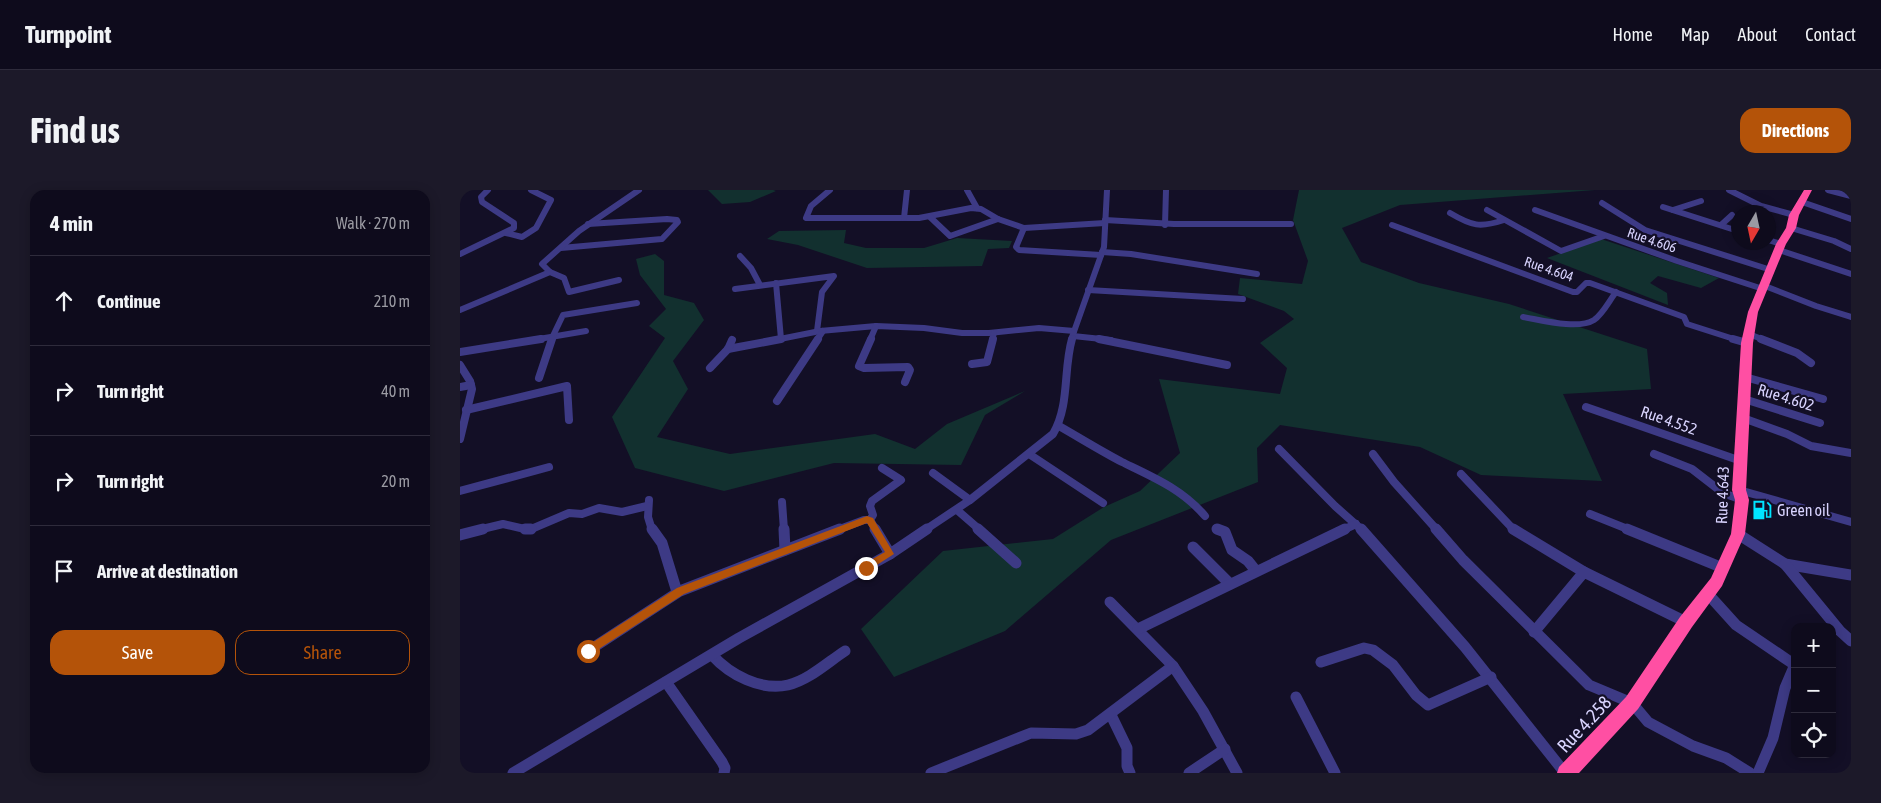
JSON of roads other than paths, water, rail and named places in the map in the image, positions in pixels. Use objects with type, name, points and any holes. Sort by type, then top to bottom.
[{"type":"highway","name":"Rue 4.643","points":[[1776,245],[1792,222],[1806,193]]},
{"type":"highway","name":"Rue 4.643","points":[[1632,703],[1686,622],[1717,582],[1738,534],[1748,338],[1753,312],[1771,270],[1775,250]]},
{"type":"highway","name":"Rue 4.258","points":[[1566,773],[1632,703]]},
{"type":"street","points":[[460,254],[506,233],[515,225],[482,202],[481,197],[488,190]]},
{"type":"street","points":[[506,233],[522,237],[536,228],[551,200],[534,190]]},
{"type":"street","points":[[619,280],[569,292],[564,278],[550,272],[542,264],[588,224],[639,190]]},
{"type":"street","points":[[830,190],[810,207],[806,218],[930,217],[964,208],[977,208],[998,219],[1024,228],[1105,221],[1164,225],[1291,224]]},
{"type":"street","points":[[904,218],[907,190]]},
{"type":"street","points":[[967,190],[977,208]]},
{"type":"street","points":[[513,773],[712,655],[890,554],[970,500],[1029,454],[1059,426],[1062,416],[1067,361],[1073,334],[1102,254],[1107,190]]},
{"type":"street","points":[[1164,225],[1166,190]]},
{"type":"street","points":[[1729,190],[1851,249]]},
{"type":"street","points":[[1828,190],[1851,196]]},
{"type":"street","points":[[1806,193],[1851,219]]},
{"type":"street","points":[[1673,210],[1701,201]]},
{"type":"street","points":[[1602,203],[1645,230],[1771,270]]},
{"type":"street","points":[[1663,207],[1731,229]]},
{"type":"street","points":[[1487,210],[1561,251],[1604,236]]},
{"type":"street","name":"Rue 4.606","points":[[1535,210],[1712,273],[1851,317]]},
{"type":"street","points":[[1450,213],[1470,226],[1477,227],[1504,220]]},
{"type":"street","points":[[1721,225],[1731,216]]},
{"type":"street","points":[[930,217],[950,236],[998,219]]},
{"type":"street","points":[[561,248],[662,239],[678,222],[667,218],[588,224]]},
{"type":"street","name":"Rue 4.604","points":[[1392,226],[1573,292],[1577,292],[1586,283],[1590,283],[1684,316],[1687,324],[1748,338]]},
{"type":"street","points":[[1024,228],[1016,247],[1019,250],[1131,254],[1257,274]]},
{"type":"street","points":[[1776,245],[1851,274]]},
{"type":"street","points":[[740,256],[751,268],[760,285]]},
{"type":"street","points":[[460,310],[550,272]]},
{"type":"street","points":[[734,289],[834,276],[822,292],[820,331],[777,401]]},
{"type":"street","points":[[776,283],[781,339]]},
{"type":"street","points":[[1088,290],[1244,299]]},
{"type":"street","points":[[1523,316],[1579,325],[1588,323],[1594,320],[1616,292]]},
{"type":"street","points":[[538,378],[552,336],[563,315],[637,303]]},
{"type":"street","points":[[876,326],[859,366],[864,368],[908,367],[910,370],[905,382]]},
{"type":"street","points":[[728,349],[820,331],[876,326],[915,327],[962,333],[994,333],[1039,328],[1113,340],[1132,346],[1227,365]]},
{"type":"street","points":[[460,352],[586,331]]},
{"type":"street","points":[[972,364],[987,362],[994,333]]},
{"type":"street","points":[[1748,338],[1797,353],[1811,363]]},
{"type":"street","points":[[710,368],[728,349],[732,340]]},
{"type":"street","points":[[460,365],[471,385],[460,439]]},
{"type":"street","points":[[1745,377],[1823,399]]},
{"type":"street","points":[[460,387],[471,385]]},
{"type":"street","points":[[466,410],[567,386],[569,420]]},
{"type":"street","name":"Rue 4.602","points":[[1744,399],[1820,422]]},
{"type":"street","name":"Rue 4.552","points":[[1586,407],[1741,461]]},
{"type":"street","points":[[1743,418],[1786,434],[1811,446],[1851,453]]},
{"type":"street","points":[[1059,426],[1172,487],[1193,503],[1205,516]]},
{"type":"street","points":[[1279,449],[1312,480],[1335,507],[1356,524],[1491,678],[1566,773]]},
{"type":"street","points":[[1029,454],[1102,503]]},
{"type":"street","points":[[1373,454],[1394,482],[1457,552],[1534,632],[1589,685],[1632,703],[1648,722],[1693,746],[1726,758],[1750,773]]},
{"type":"street","points":[[1654,454],[1692,468],[1723,493],[1740,495],[1851,522]]},
{"type":"street","points":[[460,491],[549,467]]},
{"type":"street","points":[[870,520],[873,515],[870,506],[872,501],[901,480],[882,468]]},
{"type":"street","points":[[933,473],[970,500]]},
{"type":"street","points":[[1460,474],[1515,531],[1584,572],[1686,622]]},
{"type":"street","points":[[782,502],[785,550]]},
{"type":"street","points":[[460,535],[503,524],[529,530],[569,513],[586,513],[599,508],[622,512],[648,503],[656,539],[662,543],[678,592]]},
{"type":"street","points":[[956,510],[1016,563]]},
{"type":"street","points":[[1590,514],[1723,568]]},
{"type":"street","points":[[588,651],[678,592],[864,520],[870,520]]},
{"type":"street","points":[[870,520],[890,554]]},
{"type":"street","points":[[1138,629],[1356,524]]},
{"type":"street","points":[[1217,529],[1225,532],[1232,550],[1248,561],[1256,571]]},
{"type":"street","points":[[1738,534],[1785,564],[1840,632],[1851,641]]},
{"type":"street","points":[[1193,547],[1230,584]]},
{"type":"street","points":[[1785,564],[1851,575]]},
{"type":"street","points":[[1534,632],[1584,572]]},
{"type":"street","points":[[1708,594],[1736,625],[1792,663],[1794,667],[1785,688],[1773,738],[1758,773]]},
{"type":"street","points":[[1110,602],[1173,666],[1194,697],[1237,773]]},
{"type":"street","points":[[1321,662],[1364,648],[1371,649],[1397,668],[1418,699],[1428,705],[1491,678]]},
{"type":"street","points":[[712,655],[726,669],[746,679],[785,685],[796,682],[845,651]]},
{"type":"street","points":[[931,773],[1031,733],[1076,734],[1088,730],[1173,666]]},
{"type":"street","points":[[666,682],[722,762],[725,768],[724,773]]},
{"type":"street","points":[[1296,697],[1335,773]]},
{"type":"street","points":[[1111,714],[1127,748],[1127,766],[1130,773]]},
{"type":"street","points":[[1188,773],[1225,749]]},
{"type":"place","name":"Green oil","points":[[1762,510]]}]
